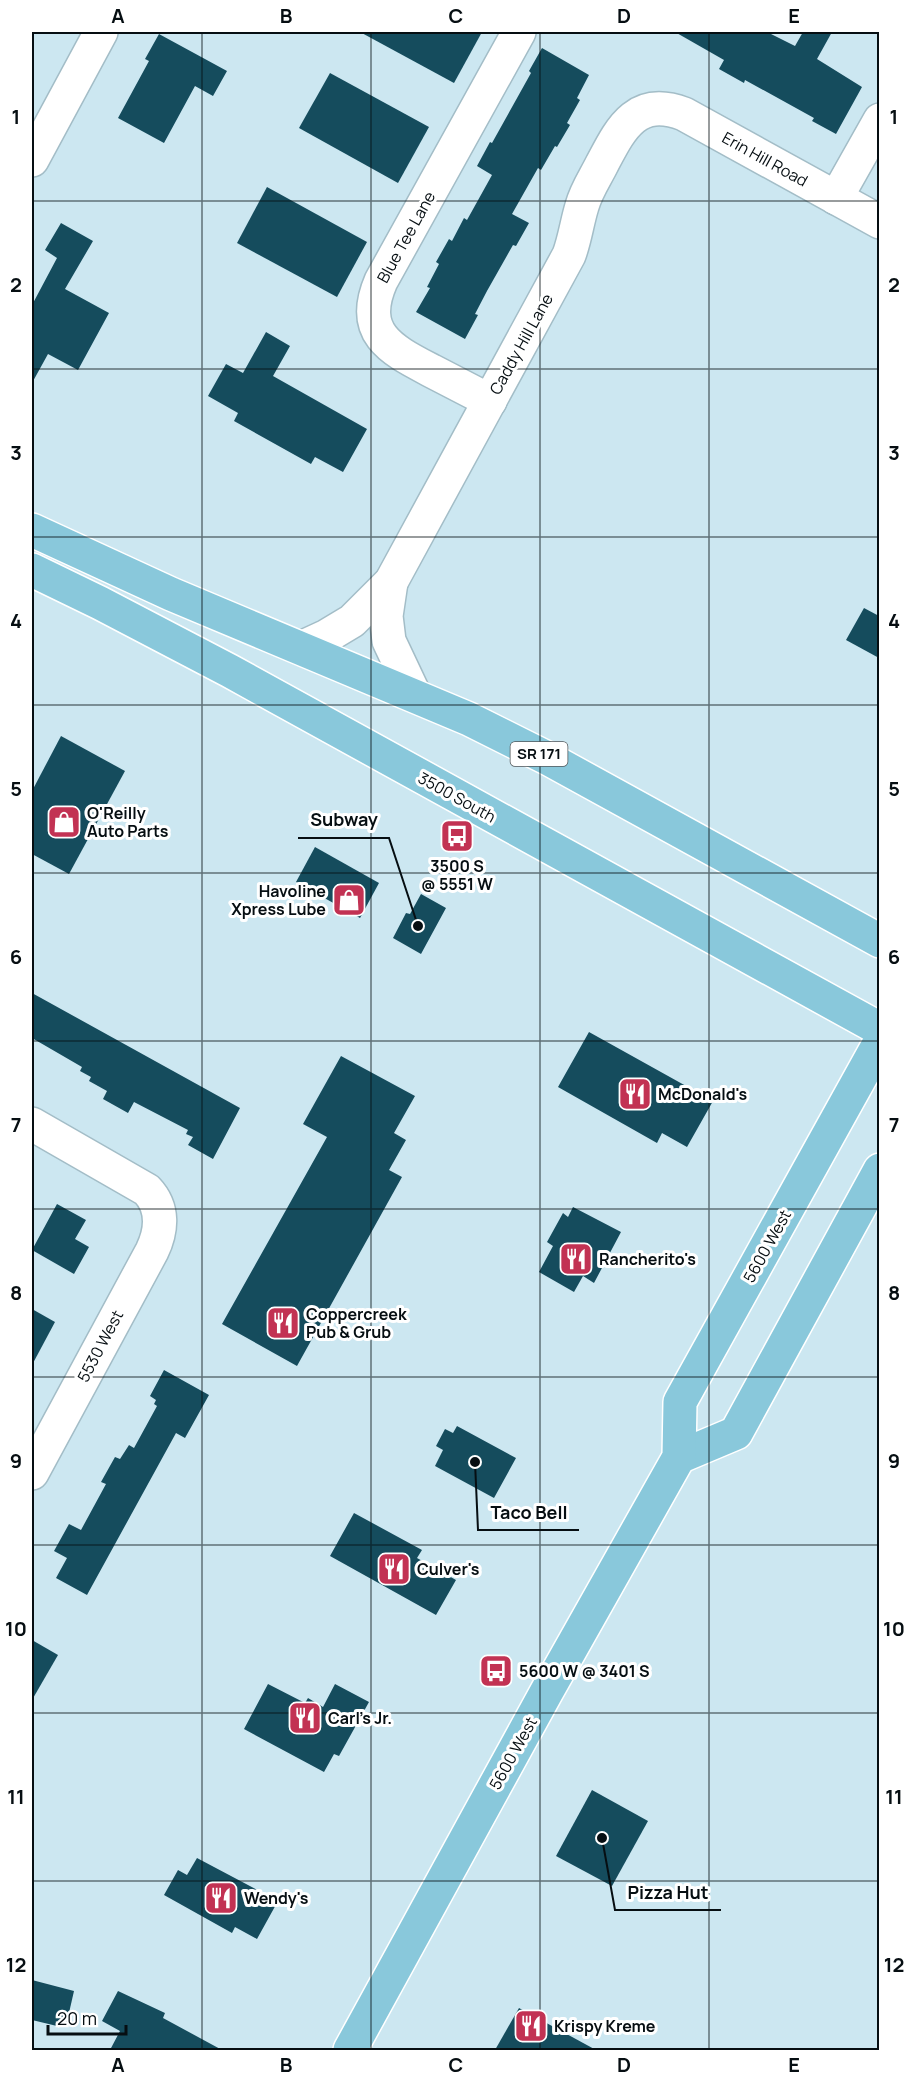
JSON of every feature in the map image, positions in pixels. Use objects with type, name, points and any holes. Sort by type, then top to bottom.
[{"type":"main road","name":"SR 171","points":[[32,530],[152,586],[469,719],[549,759],[879,941]]},
{"type":"main road","name":"3500 South","points":[[32,570],[230,671],[879,1029]]},
{"type":"main road","name":"5600 West","points":[[350,2050],[547,1691],[679,1457],[681,1402],[879,1042]]},
{"type":"main road","points":[[679,1457],[736,1433],[879,1170]]},
{"type":"street","points":[[32,160],[101,32]]},
{"type":"street","name":"Blue Tee Lane","points":[[490,402],[390,347],[377,328],[374,309],[381,281],[519,32]]},
{"type":"street","name":"Erin Hill Road","points":[[647,111],[657,108],[684,114],[879,222]]},
{"type":"street","name":"Caddy Hill Lane","points":[[301,648],[352,621],[391,582],[569,255],[585,197],[620,131],[632,118],[647,111]]},
{"type":"street","points":[[837,198],[879,120]]},
{"type":"street","name":"Caddy Hill Lane","points":[[391,582],[386,616],[389,641],[414,694]]},
{"type":"street","name":"5530 West","points":[[32,1124],[147,1190],[154,1198],[160,1216],[157,1239],[152,1251],[32,1473]]},
{"type":"building","points":[[360,32],[482,32],[454,83]]},
{"type":"building","points":[[675,32],[767,32],[795,46],[803,32],[832,32],[817,59],[862,87],[836,134],[812,121],[814,118],[745,80],[744,83],[719,69],[724,60]]},
{"type":"building","points":[[159,34],[227,71],[213,96],[195,86],[164,143],[118,118],[149,61],[145,59]]},
{"type":"building","points":[[542,48],[589,75],[577,98],[580,100],[567,123],[570,125],[541,170],[538,168],[512,214],[529,223],[516,246],[513,245],[487,291],[475,314],[478,315],[465,339],[416,312],[430,288],[427,287],[439,264],[436,262],[449,239],[452,241],[464,218],[467,220],[492,175],[477,166],[531,73],[529,71]]},
{"type":"building","points":[[330,73],[429,127],[398,183],[299,128]]},
{"type":"building","points":[[267,187],[367,242],[337,297],[237,243]]},
{"type":"building","points":[[61,223],[93,241],[65,289],[109,313],[78,370],[48,354],[32,383],[32,305],[57,258],[45,250]]},
{"type":"building","points":[[266,332],[290,346],[273,376],[367,429],[343,472],[315,457],[311,464],[234,421],[238,413],[208,396],[226,364],[243,373]]},
{"type":"building","points":[[864,608],[879,616],[879,658],[846,640]]},
{"type":"building","name":"O'Reilly Auto Parts","points":[[61,736],[125,771],[69,874],[32,854],[32,791]]},
{"type":"building","name":"Havoline Xpress Lube","points":[[315,847],[379,883],[360,918],[296,882]]},
{"type":"building","points":[[421,894],[446,908],[421,954],[393,938],[406,913],[410,914]]},
{"type":"building","points":[[32,993],[240,1108],[213,1159],[188,1145],[193,1137],[186,1134],[188,1130],[134,1102],[128,1113],[103,1099],[107,1091],[89,1081],[91,1077],[80,1071],[82,1067],[32,1038]]},
{"type":"building","name":"McDonald's","points":[[589,1032],[713,1101],[687,1147],[662,1133],[657,1143],[558,1087]]},
{"type":"building","points":[[341,1056],[415,1096],[394,1133],[406,1140],[389,1170],[402,1177],[297,1366],[222,1324],[327,1137],[303,1124]]},
{"type":"building","points":[[57,1204],[86,1220],[75,1239],[89,1247],[74,1274],[32,1250]]},
{"type":"building","name":"Rancherito's","points":[[573,1207],[621,1232],[594,1283],[583,1276],[574,1292],[539,1272],[553,1246],[547,1242],[563,1213],[568,1217]]},
{"type":"building","points":[[32,1309],[55,1322],[32,1365]]},
{"type":"building","points":[[164,1370],[209,1395],[185,1438],[176,1433],[87,1595],[56,1578],[67,1558],[54,1551],[69,1524],[81,1530],[106,1484],[101,1482],[115,1457],[120,1459],[129,1445],[134,1448],[157,1406],[154,1404],[156,1400],[150,1396]]},
{"type":"building","points":[[457,1426],[516,1458],[494,1498],[435,1466],[443,1450],[436,1446],[445,1429],[453,1433]]},
{"type":"building","name":"Culver's","points":[[354,1513],[422,1550],[417,1558],[456,1580],[436,1615],[330,1556]]},
{"type":"building","points":[[32,1640],[58,1655],[32,1700]]},
{"type":"building","name":"Carl's Jr.","points":[[268,1684],[305,1703],[308,1698],[323,1707],[335,1684],[369,1702],[339,1756],[334,1754],[324,1772],[244,1729]]},
{"type":"building","points":[[592,1790],[648,1821],[612,1886],[556,1856]]},
{"type":"building","name":"Wendy's","points":[[197,1858],[278,1901],[257,1939],[235,1927],[232,1933],[164,1895],[178,1870],[187,1875]]},
{"type":"building","points":[[32,1980],[74,1991],[66,2026],[32,2020]]},
{"type":"building","points":[[118,1991],[165,2013],[163,2018],[222,2050],[110,2050],[120,2031],[102,2021]]},
{"type":"building","name":"Krispy Kreme","points":[[519,2008],[596,2050],[495,2050]]},
{"type":"place","name":"O'Reilly Auto Parts","points":[[64,822]]},
{"type":"place","name":"3500 S @ 5551 W","points":[[457,836]]},
{"type":"place","name":"Havoline Xpress Lube","points":[[349,900]]},
{"type":"place","name":"Subway","points":[[418,926]]},
{"type":"place","name":"McDonald's","points":[[635,1094]]},
{"type":"place","name":"Rancherito's","points":[[576,1259]]},
{"type":"place","name":"Coppercreek Pub & Grub","points":[[283,1323]]},
{"type":"place","name":"Taco Bell","points":[[475,1462]]},
{"type":"place","name":"Culver's","points":[[394,1569]]},
{"type":"place","name":"5600 W @ 3401 S","points":[[496,1671]]},
{"type":"place","name":"Carl's Jr.","points":[[305,1718]]},
{"type":"place","name":"Pizza Hut","points":[[602,1838]]},
{"type":"place","name":"Wendy's","points":[[221,1898]]},
{"type":"place","name":"Krispy Kreme","points":[[531,2026]]}]
